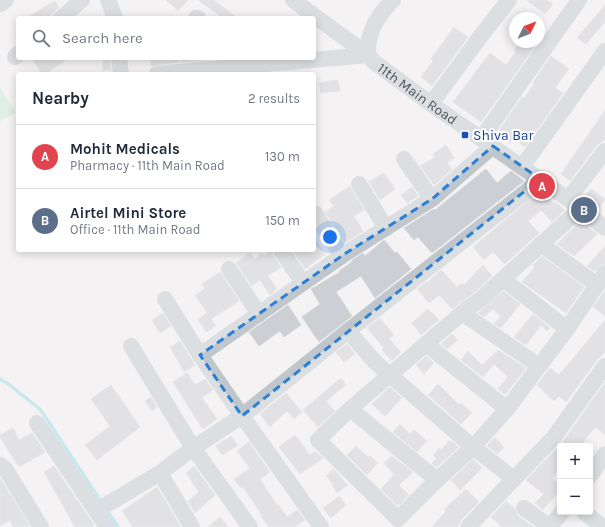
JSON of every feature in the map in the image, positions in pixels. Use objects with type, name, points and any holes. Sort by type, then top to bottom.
[{"type":"street","points":[[0,4],[6,0]]},
{"type":"street","points":[[62,16],[82,0]]},
{"type":"street","points":[[108,0],[114,16]]},
{"type":"street","name":"11th Main Road","points":[[293,0],[315,16]]},
{"type":"street","points":[[316,60],[368,55],[368,44],[377,6],[394,0]]},
{"type":"street","points":[[431,104],[509,0]]},
{"type":"street","points":[[200,355],[342,256],[432,198],[487,143],[579,0]]},
{"type":"street","name":"11th Main Road","points":[[316,17],[431,104],[540,179],[605,228]]},
{"type":"street","points":[[522,167],[605,51]]},
{"type":"street","points":[[119,60],[121,72]]},
{"type":"street","points":[[179,72],[312,60]]},
{"type":"street","points":[[568,199],[605,152]]},
{"type":"street","points":[[404,159],[432,198]]},
{"type":"street","points":[[101,507],[160,473],[193,448],[242,416],[527,191],[540,179]]},
{"type":"street","points":[[359,184],[386,228]]},
{"type":"street","points":[[541,244],[601,279],[567,329],[507,409],[473,447],[394,523],[318,440],[350,409],[481,299],[541,244],[580,209]]},
{"type":"street","points":[[316,215],[342,256]]},
{"type":"street","points":[[282,252],[303,283]]},
{"type":"street","points":[[229,269],[259,314]]},
{"type":"street","points":[[503,279],[567,329]]},
{"type":"street","points":[[165,300],[200,355],[320,527]]},
{"type":"street","points":[[462,314],[539,366]]},
{"type":"street","points":[[348,331],[390,375],[473,447],[514,479]]},
{"type":"street","points":[[426,344],[507,409]]},
{"type":"street","points":[[131,346],[193,448],[250,527]]},
{"type":"street","points":[[468,527],[554,437],[605,366]]},
{"type":"street","points":[[350,409],[437,480]]},
{"type":"street","points":[[37,423],[101,507],[107,527]]},
{"type":"street","points":[[0,465],[6,470],[41,527]]},
{"type":"street","points":[[160,473],[192,527]]},
{"type":"street","points":[[524,508],[550,527],[560,515]]},
{"type":"street","points":[[588,515],[603,527]]},
{"type":"highlighted area","points":[[493,146],[540,179],[242,416],[200,355],[346,253],[432,199]]},
{"type":"green space","points":[[0,88],[16,113],[0,121]]},
{"type":"building","points":[[166,0],[188,0],[178,11]]},
{"type":"building","points":[[198,0],[213,0],[235,16],[220,16]]},
{"type":"building","points":[[526,0],[547,0],[553,4],[545,14],[545,12],[542,12]]},
{"type":"building","points":[[55,1],[59,7],[50,16],[29,16]]},
{"type":"building","points":[[605,5],[605,22],[586,44],[577,38]]},
{"type":"building","points":[[454,27],[468,37],[432,86],[421,77],[433,61],[431,59]]},
{"type":"building","points":[[516,48],[534,48],[481,122],[453,102],[490,53],[506,65],[516,51],[514,50]]},
{"type":"building","points":[[551,56],[569,69],[555,88],[563,93],[525,147],[513,138],[510,143],[497,133],[522,97],[524,98],[534,84],[533,82]]},
{"type":"building","points":[[33,60],[66,60],[48,72],[41,72]]},
{"type":"building","points":[[103,60],[110,60],[111,70],[103,70]]},
{"type":"building","points":[[150,60],[178,60],[179,62],[151,66]]},
{"type":"building","points":[[181,60],[202,60],[181,62]]},
{"type":"building","points":[[338,80],[340,91],[321,93],[319,83]]},
{"type":"building","points":[[605,110],[605,140],[597,145],[570,181],[561,174]]},
{"type":"building","points":[[446,145],[454,158],[447,163],[452,169],[434,185],[420,166],[435,157],[433,154]]},
{"type":"building","points":[[486,169],[497,183],[511,171],[524,181],[432,253],[418,237],[414,240],[404,228],[434,209],[435,210]]},
{"type":"building","points":[[384,173],[395,189],[380,200],[369,182]]},
{"type":"building","points":[[350,186],[364,210],[354,216],[363,231],[345,243],[325,212],[334,206],[329,200]]},
{"type":"building","points":[[412,187],[418,196],[407,203],[401,195]]},
{"type":"building","points":[[591,189],[605,199],[600,207],[585,196]]},
{"type":"building","points":[[540,191],[553,203],[555,202],[565,210],[552,222],[541,210],[528,221],[539,233],[505,264],[493,252],[484,260],[473,247]]},
{"type":"building","points":[[581,221],[597,234],[574,256],[557,244]]},
{"type":"building","points":[[384,240],[395,253],[397,252],[411,269],[375,298],[361,276],[336,292],[352,316],[319,342],[302,317],[320,304],[311,289],[340,272],[339,271],[352,262],[351,261],[363,253],[365,256]]},
{"type":"building","points":[[316,241],[325,254],[305,269],[293,252],[316,252]]},
{"type":"building","points":[[605,246],[605,264],[601,265],[595,271],[587,266]]},
{"type":"building","points":[[268,252],[272,252],[281,267],[268,276],[277,289],[270,295],[260,280],[252,286],[236,263],[250,253],[255,259],[262,253],[264,256]]},
{"type":"building","points":[[542,256],[584,287],[566,313],[522,282],[535,267],[533,265]]},
{"type":"building","points":[[483,265],[492,276],[475,292],[452,309],[439,295],[429,303],[417,289],[428,282],[441,270],[457,287],[462,283],[464,285]]},
{"type":"building","points":[[220,272],[239,301],[211,319],[216,326],[206,332],[198,319],[207,313],[195,295],[205,289],[202,284]]},
{"type":"building","points":[[605,290],[605,316],[593,307]]},
{"type":"building","points":[[503,291],[520,304],[501,328],[494,324],[501,316],[493,309],[484,317],[478,313]]},
{"type":"building","points":[[288,305],[301,325],[284,337],[280,331],[259,346],[249,332]]},
{"type":"building","points":[[428,309],[439,320],[421,335],[412,323]]},
{"type":"building","points":[[163,313],[171,326],[160,333],[152,320]]},
{"type":"building","points":[[533,314],[550,328],[547,331],[541,325],[526,345],[514,337]]},
{"type":"building","points":[[380,318],[394,335],[389,339],[401,352],[392,361],[382,350],[384,348],[367,328]]},
{"type":"building","points":[[605,320],[605,352],[597,360],[566,402],[559,396],[554,401],[537,385],[550,368],[559,375]]},
{"type":"building","points":[[452,334],[458,340],[447,349],[441,344]]},
{"type":"building","points":[[180,341],[195,365],[184,372],[170,347]]},
{"type":"building","points":[[347,344],[355,354],[344,362],[336,352]]},
{"type":"building","points":[[498,350],[526,368],[505,395],[498,389],[508,377],[494,364],[483,377],[461,360],[468,351],[482,365]]},
{"type":"building","points":[[426,356],[434,363],[424,374],[416,365]]},
{"type":"building","points":[[187,373],[195,385],[205,379],[213,390],[202,398],[217,419],[203,429],[173,382]]},
{"type":"building","points":[[341,378],[346,385],[326,401],[335,411],[318,427],[303,410]]},
{"type":"building","points":[[605,382],[605,434],[595,427],[582,443],[562,443]]},
{"type":"building","points":[[438,384],[459,405],[461,403],[472,413],[461,424],[428,395]]},
{"type":"building","points":[[111,385],[140,427],[97,460],[85,445],[110,426],[91,399]]},
{"type":"building","points":[[390,387],[402,398],[385,416],[372,404]]},
{"type":"building","points":[[286,393],[302,412],[294,419],[287,411],[270,427],[260,414]]},
{"type":"building","points":[[151,397],[157,407],[152,411],[145,401]]},
{"type":"building","points":[[400,424],[410,434],[414,430],[427,441],[417,452],[393,432]]},
{"type":"building","points":[[13,428],[19,440],[32,433],[45,452],[19,467],[0,437],[0,435]]},
{"type":"building","points":[[295,435],[310,455],[315,451],[323,458],[300,474],[279,447]]},
{"type":"building","points":[[231,436],[238,445],[222,455],[216,446]]},
{"type":"building","points":[[495,437],[504,448],[497,454],[487,446]]},
{"type":"building","points":[[450,440],[459,447],[437,467],[432,464],[436,458],[433,455],[439,448],[441,450]]},
{"type":"building","points":[[249,442],[270,472],[260,479],[277,505],[278,504],[287,517],[297,510],[305,520],[295,527],[269,527],[243,487],[241,488],[234,479],[250,468],[237,451]]},
{"type":"building","points":[[356,446],[368,457],[370,456],[378,463],[367,475],[347,455]]},
{"type":"building","points":[[557,448],[557,472],[552,478],[557,482],[557,494],[543,510],[535,503],[544,494],[526,480]]},
{"type":"building","points":[[392,456],[413,472],[399,485],[409,495],[398,506],[381,489],[394,475],[384,463]]},
{"type":"building","points":[[473,459],[482,468],[460,490],[451,480]]},
{"type":"building","points":[[54,466],[94,525],[91,527],[75,527],[44,472]]},
{"type":"building","points":[[194,466],[215,495],[195,513],[188,501],[199,492],[186,473]]},
{"type":"building","points":[[334,469],[347,485],[337,493],[332,485],[333,484],[326,476]]},
{"type":"building","points":[[0,478],[30,526],[13,527],[10,520],[0,526]]},
{"type":"building","points":[[157,487],[181,527],[133,527],[122,511]]},
{"type":"building","points":[[466,489],[479,502],[461,520],[457,527],[432,527],[446,511],[444,510]]},
{"type":"building","points":[[339,496],[346,505],[331,518],[323,508]]},
{"type":"building","points":[[506,501],[515,509],[518,516],[534,527],[502,527],[491,517]]},
{"type":"building","points":[[220,517],[228,527],[208,527]]},
{"type":"waterway","points":[[0,379],[40,409],[102,503]]},
{"type":"waterway","points":[[107,510],[118,527]]},
{"type":"place","name":"Shiva Bar","points":[[465,135]]},
{"type":"place","name":"Mohit Medicals","points":[[542,186]]},
{"type":"place","name":"Airtel Mini Store","points":[[584,210]]}]
